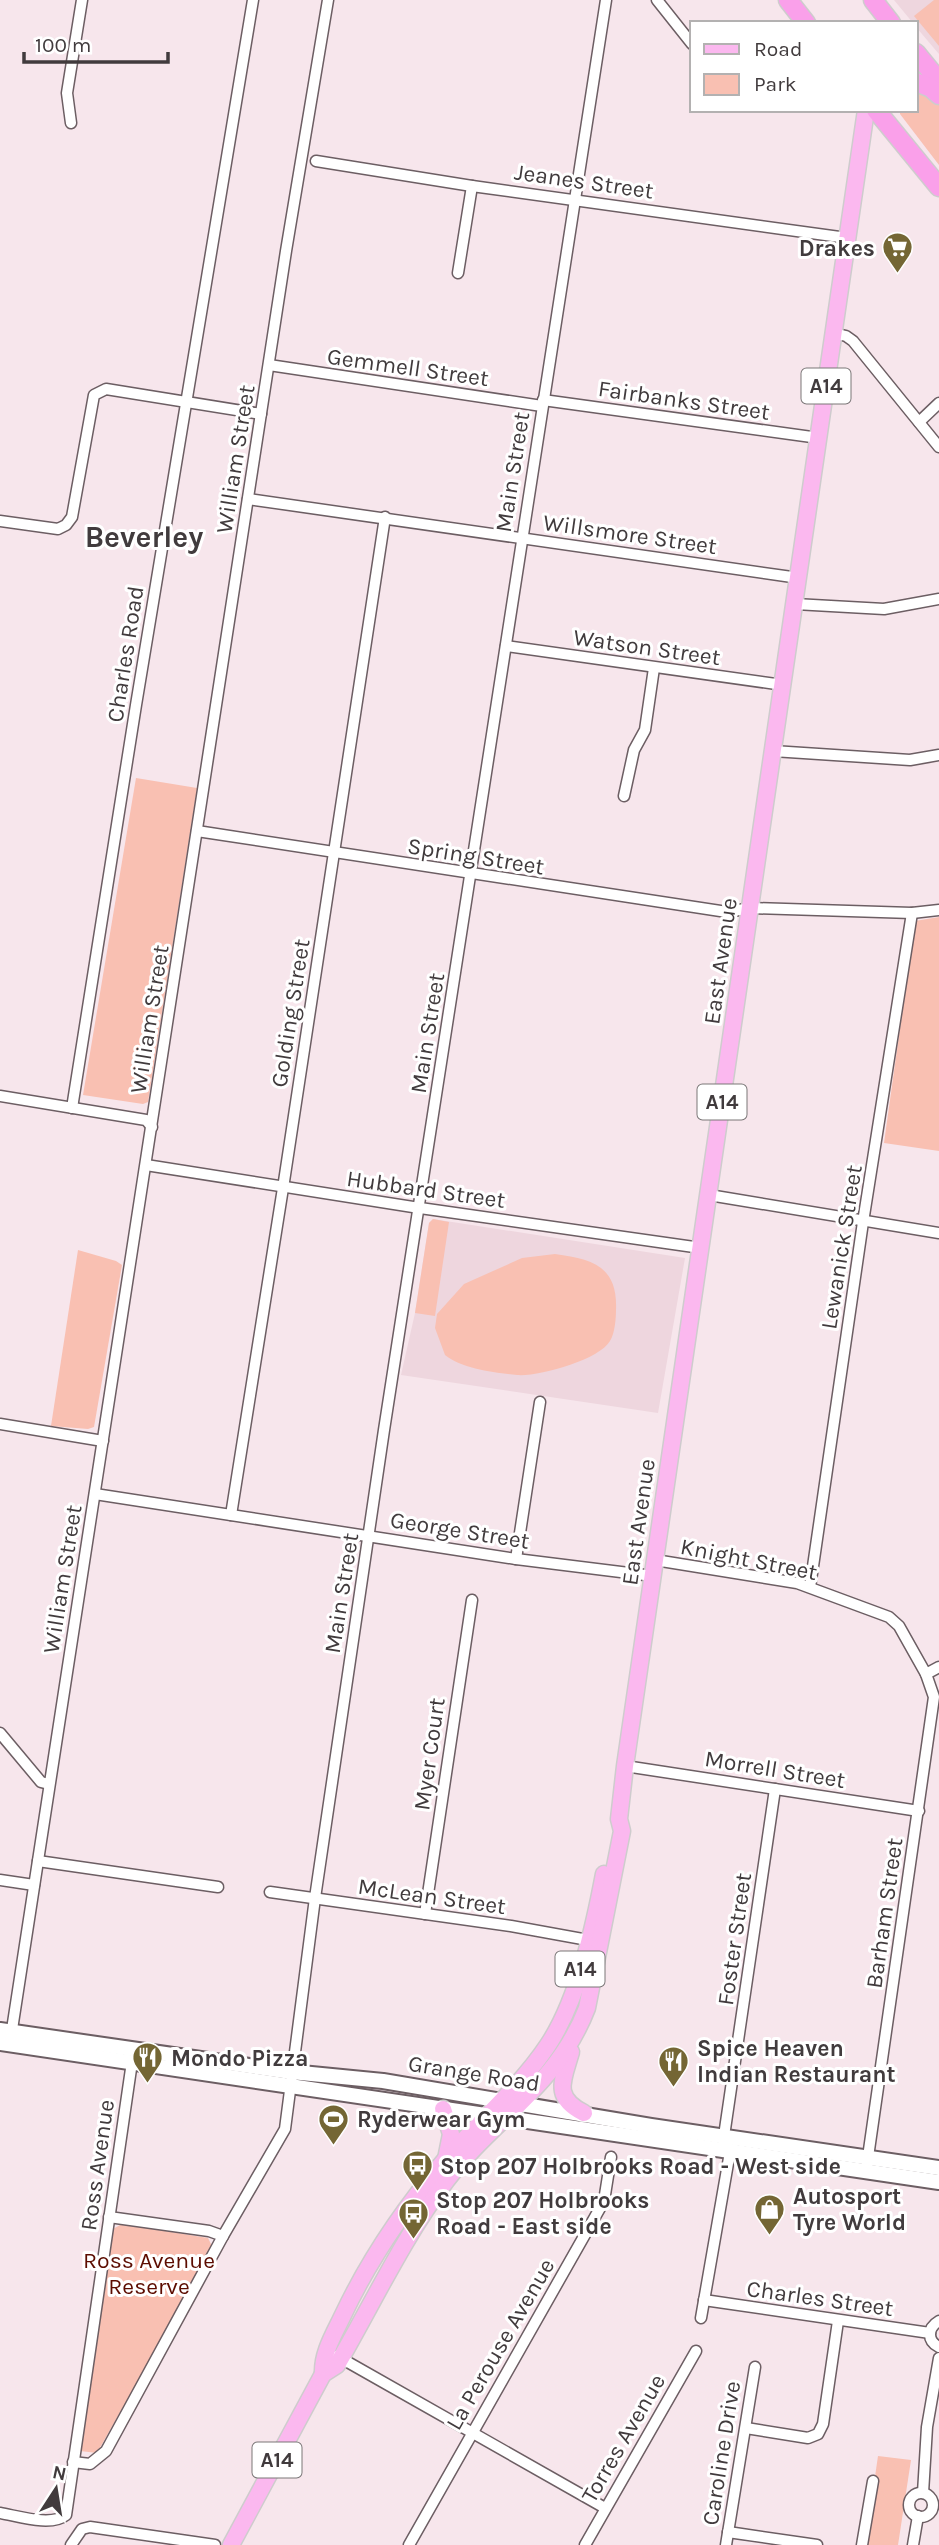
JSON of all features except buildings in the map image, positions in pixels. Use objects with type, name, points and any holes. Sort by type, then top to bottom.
[{"type":"highway","points":[[788,0],[804,21]]},
{"type":"highway","points":[[871,0],[889,21]]},
{"type":"highway","points":[[918,55],[939,81]]},
{"type":"highway","points":[[918,83],[939,95]]},
{"type":"highway","points":[[878,112],[939,187]]},
{"type":"highway","points":[[892,112],[893,131]]},
{"type":"main road","points":[[871,0],[876,21]]},
{"type":"main road","name":"East Avenue","points":[[504,2110],[561,2059],[577,2033],[587,2008],[622,1831],[619,1818],[625,1766],[866,112]]},
{"type":"main road","name":"East Avenue","points":[[504,2110],[557,2030],[572,1998],[600,1890],[612,1830],[619,1818]]},
{"type":"main road","points":[[577,2033],[561,2087],[565,2100],[584,2113]]},
{"type":"main road","name":"Grange Road","points":[[5,2037],[132,2062],[291,2079],[372,2080],[504,2110],[730,2152],[867,2165],[939,2168]]},
{"type":"main road","name":"Grange Road","points":[[5,2037],[291,2079],[443,2109],[584,2113],[724,2136],[939,2182]]},
{"type":"main road","points":[[443,2109],[451,2134],[446,2159]]},
{"type":"main road","name":"A14","points":[[231,2545],[323,2374],[337,2365],[334,2355],[351,2299],[372,2264],[406,2211],[446,2159],[504,2110]]},
{"type":"main road","name":"A14","points":[[334,2355],[423,2212],[504,2110]]},
{"type":"street","points":[[71,123],[67,93],[82,0]]},
{"type":"street","name":"Charles Road","points":[[72,1108],[253,0]]},
{"type":"street","name":"William Street","points":[[5,2037],[38,1861],[261,414],[328,0]]},
{"type":"street","name":"Main Street","points":[[73,2462],[90,2464],[106,2451],[223,2236],[285,2129],[315,1898],[369,1535],[606,0]]},
{"type":"street","points":[[657,0],[690,41]]},
{"type":"street","name":"Jeanes Street","points":[[316,161],[472,186],[847,238]]},
{"type":"street","points":[[458,273],[472,186]]},
{"type":"street","points":[[833,333],[853,341],[939,447]]},
{"type":"street","name":"Gemmell Street","points":[[269,365],[543,403]]},
{"type":"street","points":[[0,521],[58,528],[66,525],[72,517],[94,395],[99,390],[106,388],[261,414]]},
{"type":"street","name":"Fairbanks Street","points":[[543,403],[819,438]]},
{"type":"street","points":[[919,422],[939,403]]},
{"type":"street","name":"Willsmore Street","points":[[248,499],[799,578]]},
{"type":"street","name":"Golding Street","points":[[230,1515],[283,1188],[385,517]]},
{"type":"street","points":[[795,604],[884,608],[939,600]]},
{"type":"street","name":"Watson Street","points":[[506,646],[783,685]]},
{"type":"street","points":[[624,796],[634,750],[645,730],[654,668]]},
{"type":"street","points":[[774,751],[909,761],[939,755]]},
{"type":"street","name":"Spring Street","points":[[197,831],[727,912],[751,908],[912,913],[939,910]]},
{"type":"street","name":"Lewanick Street","points":[[810,1587],[863,1222],[912,913]]},
{"type":"street","points":[[0,1097],[146,1119],[152,1127]]},
{"type":"street","name":"Hubbard Street","points":[[146,1165],[420,1209],[701,1248]]},
{"type":"street","points":[[709,1195],[939,1233]]},
{"type":"street","points":[[516,1559],[540,1402]]},
{"type":"street","points":[[0,1424],[103,1441]]},
{"type":"street","name":"George Street","points":[[94,1494],[516,1559],[654,1569]]},
{"type":"street","name":"Knight Street","points":[[654,1569],[797,1583],[889,1617],[899,1626],[926,1674]]},
{"type":"street","name":"Myer Court","points":[[425,1914],[472,1600]]},
{"type":"street","points":[[926,1674],[939,1667]]},
{"type":"street","name":"Barham Street","points":[[867,2165],[937,1698],[926,1674]]},
{"type":"street","points":[[0,1733],[41,1782],[49,1784]]},
{"type":"street","name":"Morrell Street","points":[[625,1766],[919,1811]]},
{"type":"street","name":"Foster Street","points":[[724,2136],[775,1789]]},
{"type":"street","points":[[38,1861],[218,1887]]},
{"type":"street","points":[[0,1880],[34,1885]]},
{"type":"street","name":"McLean Street","points":[[270,1892],[588,1940]]},
{"type":"street","name":"Ross Avenue","points":[[0,2513],[60,2520],[66,2515],[132,2062]]},
{"type":"street","points":[[701,2318],[730,2152],[724,2136]]},
{"type":"street","name":"La Perouse Avenue","points":[[410,2545],[604,2201],[611,2157]]},
{"type":"street","points":[[109,2217],[209,2231],[223,2236]]},
{"type":"street","name":"Charles Street","points":[[704,2300],[930,2333]]},
{"type":"street","points":[[746,2428],[808,2438],[818,2434],[823,2424],[838,2320]]},
{"type":"street","points":[[939,2321],[930,2333],[933,2343],[939,2347]]},
{"type":"street","name":"Torres Avenue","points":[[584,2545],[593,2540],[605,2508],[696,2351]]},
{"type":"street","points":[[334,2355],[605,2508]]},
{"type":"street","points":[[923,2493],[927,2427],[939,2358]]},
{"type":"street","name":"Caroline Drive","points":[[726,2545],[755,2367]]},
{"type":"street","points":[[862,2545],[873,2481]]},
{"type":"street","points":[[917,2493],[923,2493],[936,2507],[927,2515],[918,2516],[909,2508],[909,2502],[917,2493]]},
{"type":"street","points":[[913,2545],[918,2516]]},
{"type":"street","points":[[71,2545],[82,2529],[90,2527],[215,2545]]},
{"type":"street","points":[[728,2532],[817,2545]]},
{"type":"shaded area","points":[[894,0],[939,0],[939,54],[918,29],[918,21],[911,21]]},
{"type":"shaded area","points":[[433,1219],[685,1258],[658,1413],[401,1375],[415,1313],[429,1223]]},
{"type":"green space","points":[[934,0],[939,0],[939,46],[914,16]]},
{"type":"green space","points":[[918,91],[922,91],[939,104],[939,165],[900,114],[918,112]]},
{"type":"green space","points":[[136,778],[197,788],[148,1102],[143,1104],[83,1095]]},
{"type":"green space","points":[[939,917],[939,1151],[884,1143],[915,921]]},
{"type":"green space","points":[[433,1219],[449,1222],[435,1316],[415,1313],[429,1223]]},
{"type":"green space","points":[[78,1250],[122,1265],[94,1427],[88,1429],[51,1426]]},
{"type":"green space","points":[[555,1254],[591,1262],[600,1267],[613,1283],[615,1326],[612,1338],[604,1348],[567,1366],[527,1375],[480,1370],[460,1364],[445,1355],[435,1328],[437,1314],[464,1284],[522,1258]]},
{"type":"green space","name":"Ross Avenue Reserve","points":[[122,2224],[208,2238],[213,2248],[97,2453],[80,2451],[111,2230]]},
{"type":"green space","points":[[878,2456],[911,2460],[898,2545],[865,2545]]},
{"type":"place","name":"Drakes","points":[[898,275]]},
{"type":"place","name":"Mondo Pizza","points":[[148,2085]]},
{"type":"place","name":"Spice Heaven Indian Restaurant","points":[[674,2088]]},
{"type":"place","name":"Ryderwear Gym","points":[[334,2146]]},
{"type":"place","name":"Stop 207 Holbrooks Road - West side","points":[[417,2193]]},
{"type":"place","name":"Autosport Tyre World","points":[[770,2236]]},
{"type":"place","name":"Stop 207 Holbrooks Road - East side","points":[[413,2240]]},
{"type":"district","name":"Beverley","points":[[144,537]]}]
